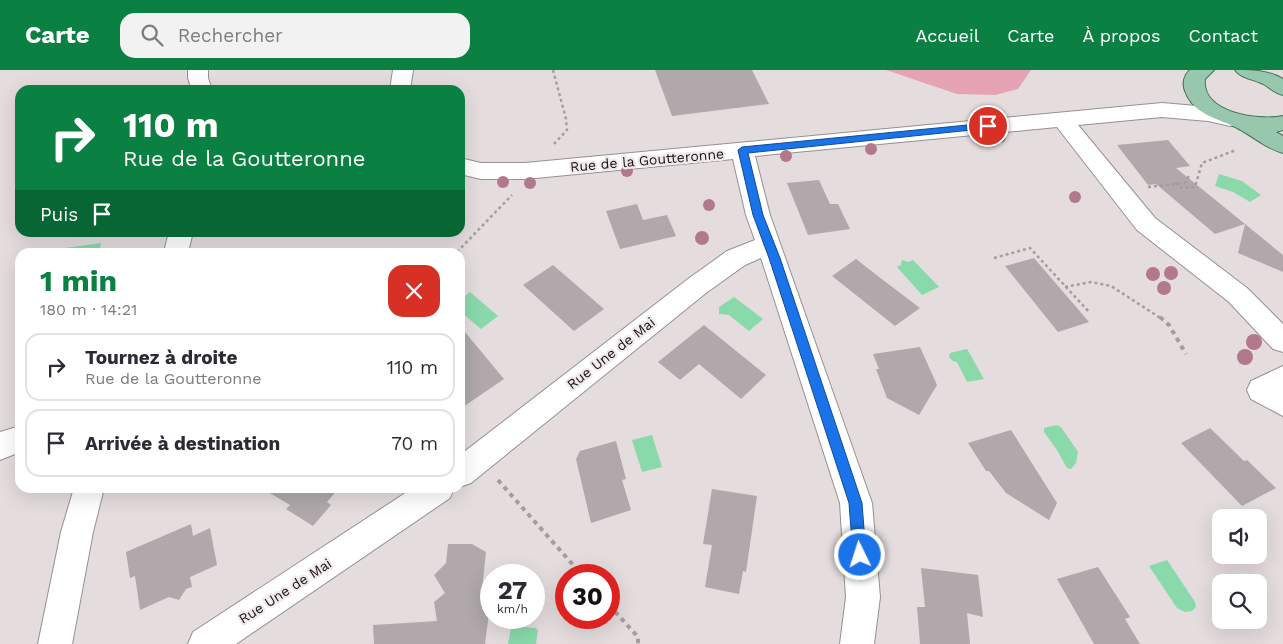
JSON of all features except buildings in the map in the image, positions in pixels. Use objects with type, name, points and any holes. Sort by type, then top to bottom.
[{"type":"main road","points":[[1245,70],[1271,80],[1283,89]]},
{"type":"main road","points":[[1193,78],[1207,106],[1283,146]]},
{"type":"main road","points":[[1238,121],[1260,126],[1283,123]]},
{"type":"street","points":[[198,70],[200,85]]},
{"type":"street","points":[[401,85],[403,70]]},
{"type":"street","name":"Rue de la Goutteronne","points":[[1162,110],[1193,78]]},
{"type":"street","name":"Rue de la Goutteronne","points":[[465,167],[481,171],[525,171],[1162,110],[1186,111],[1238,121]]},
{"type":"street","points":[[1062,119],[1146,224],[1238,295],[1283,341]]},
{"type":"street","points":[[742,150],[758,215],[856,503],[863,597],[857,644]]},
{"type":"street","name":"Rue Une de Mai","points":[[465,469],[697,286],[736,258],[769,244]]},
{"type":"street","points":[[1283,378],[1261,390],[1283,403]]},
{"type":"street","points":[[0,446],[15,441]]},
{"type":"street","points":[[56,644],[77,532],[88,493]]},
{"type":"street","name":"Rue Une de Mai","points":[[205,644],[432,493]]},
{"type":"path","points":[[552,145],[567,130],[566,119],[553,70]]},
{"type":"path","points":[[1176,184],[1182,188],[1195,187],[1202,163],[1236,150]]},
{"type":"path","points":[[1143,187],[1184,182],[1190,174]]},
{"type":"path","points":[[461,248],[516,191]]},
{"type":"path","points":[[994,258],[1030,248],[1090,313]]},
{"type":"path","points":[[1065,287],[1091,282],[1111,286],[1154,312],[1169,325],[1186,354]]},
{"type":"path","points":[[494,476],[572,564]]},
{"type":"path","points":[[620,617],[638,637],[638,644]]},
{"type":"shaded area","points":[[886,70],[1031,70],[1018,89],[995,95],[957,94]]},
{"type":"shaded area","points":[[1219,174],[1242,181],[1261,195],[1250,202],[1233,192],[1215,186]]},
{"type":"shaded area","points":[[101,243],[100,248],[65,248]]},
{"type":"shaded area","points":[[902,260],[909,262],[913,260],[939,287],[922,295],[897,267],[901,265]]},
{"type":"shaded area","points":[[470,292],[498,316],[481,329],[465,315],[465,296]]},
{"type":"shaded area","points":[[734,297],[763,319],[749,331],[729,315],[719,314],[719,307]]},
{"type":"shaded area","points":[[967,349],[984,379],[967,382],[957,362],[949,357],[950,353]]},
{"type":"shaded area","points":[[1056,425],[1061,427],[1078,452],[1076,463],[1071,469],[1067,468],[1044,432],[1044,428]]},
{"type":"shaded area","points":[[652,435],[662,467],[642,472],[632,440]]},
{"type":"shaded area","points":[[1167,560],[1195,602],[1196,607],[1192,611],[1185,612],[1177,608],[1149,566]]},
{"type":"shaded area","points":[[511,629],[538,630],[536,644],[508,644]]},
{"type":"route","points":[[860,555],[856,503],[758,215],[742,150],[988,126]]}]
